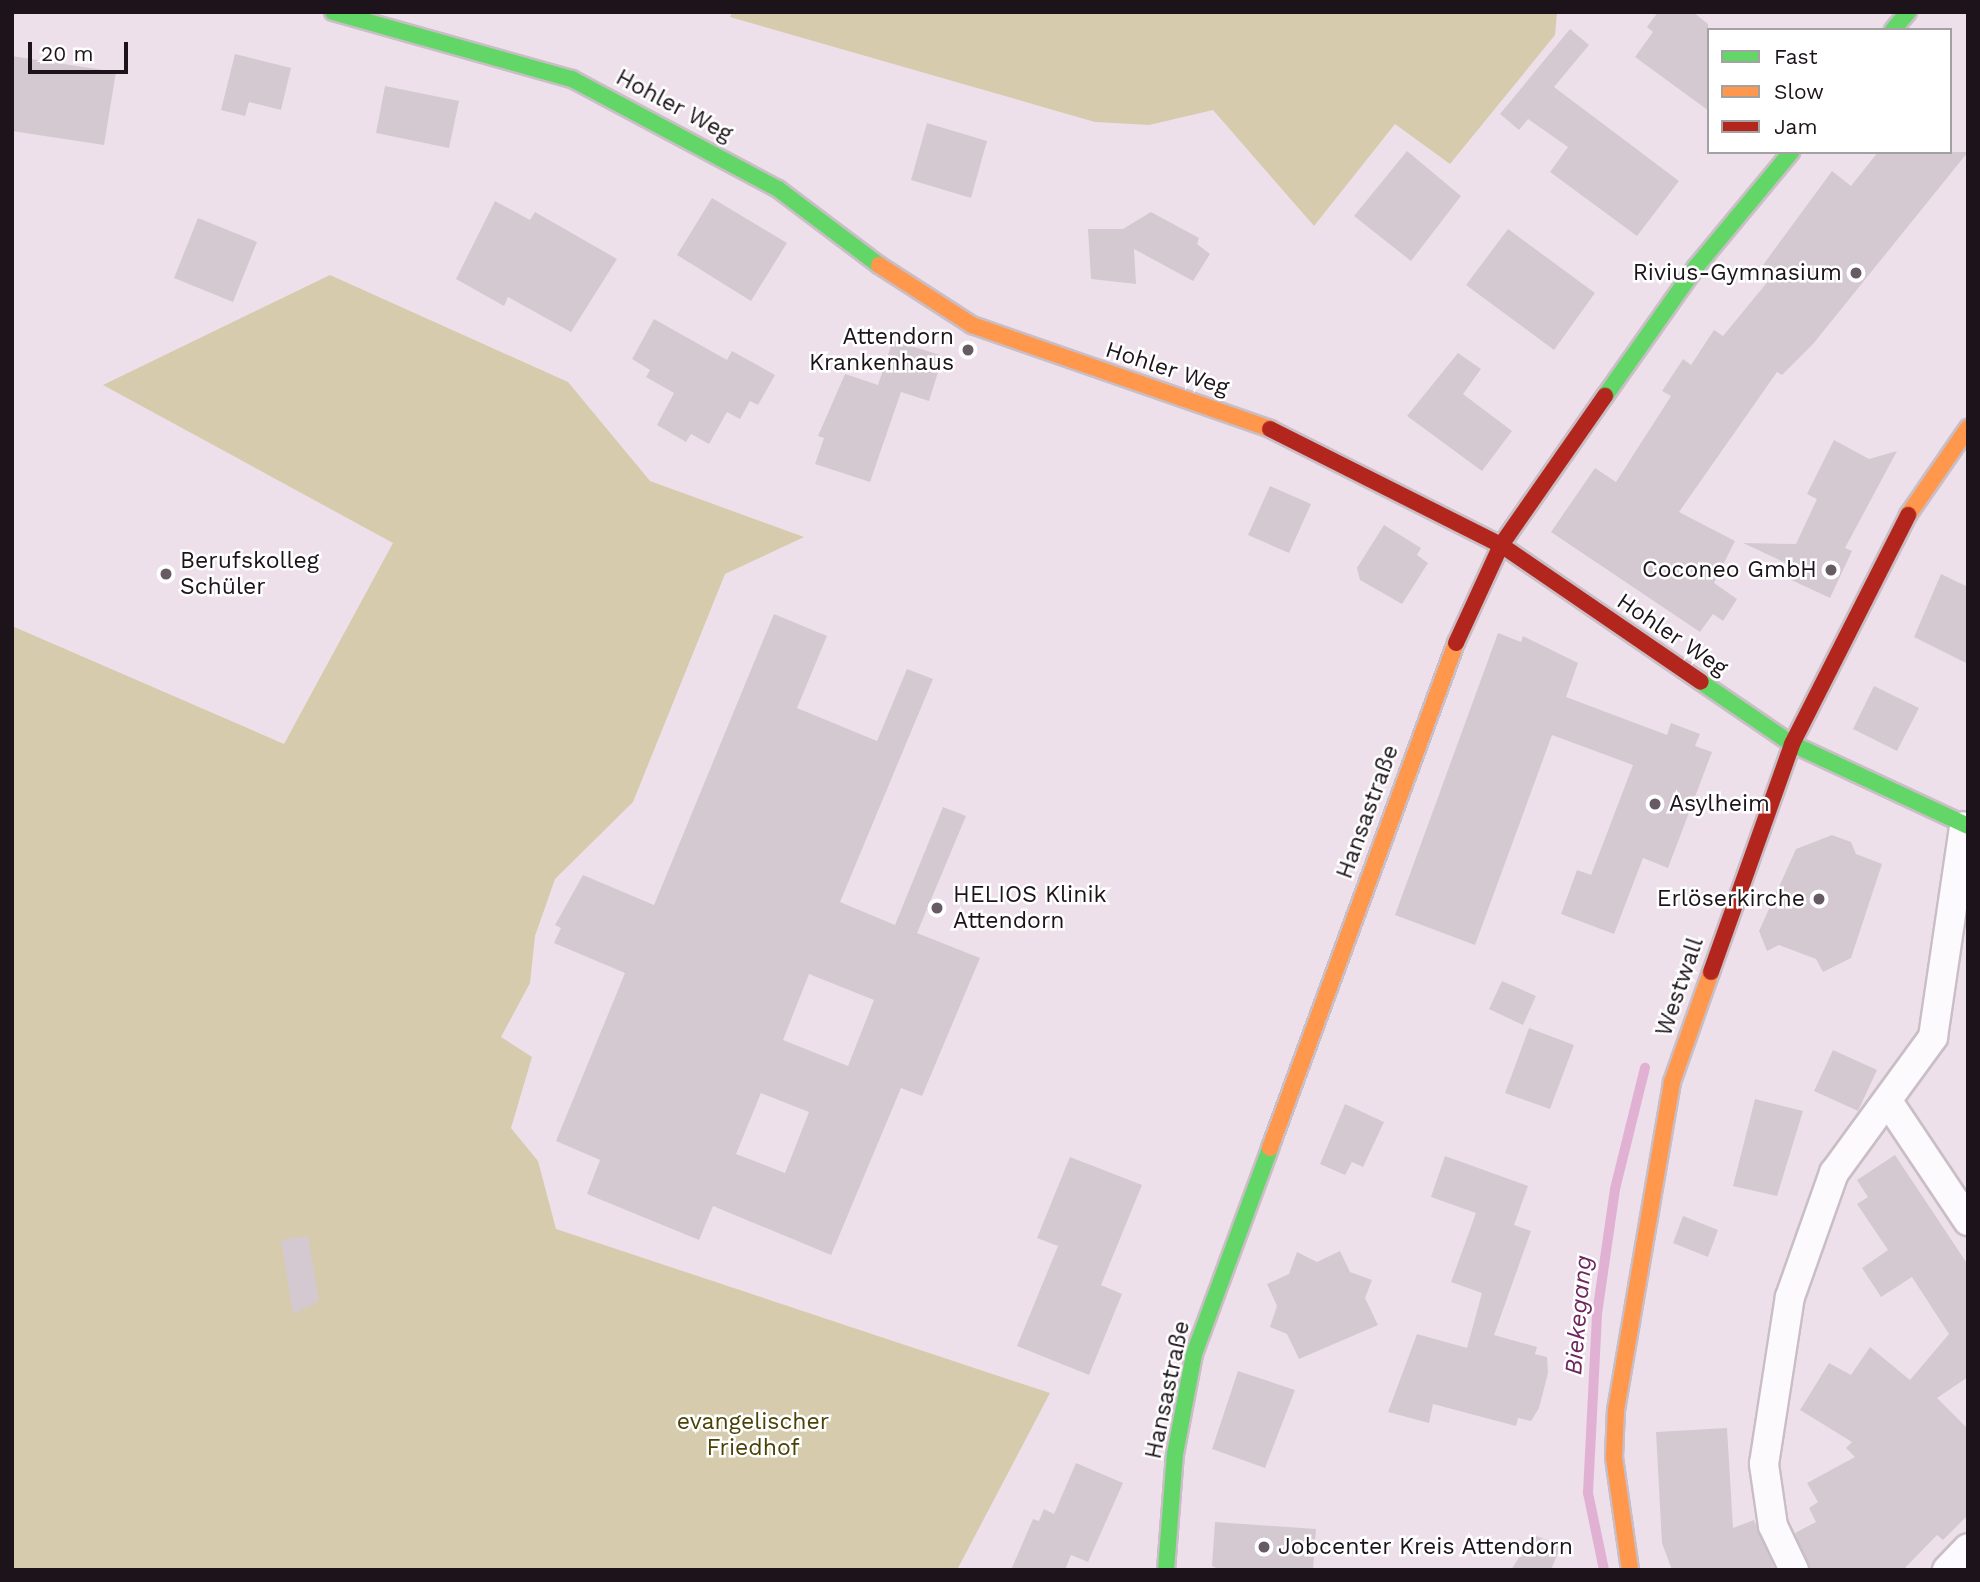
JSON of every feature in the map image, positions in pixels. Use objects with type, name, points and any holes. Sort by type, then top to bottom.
[{"type":"street","name":"Hohler Weg","points":[[332,12],[572,79],[676,129],[778,189],[912,290],[972,326],[1285,434],[1501,545],[1791,744],[1966,824]]},
{"type":"street","points":[[1895,28],[1908,12]]},
{"type":"street","name":"Hansastraße","points":[[1166,1570],[1174,1454],[1194,1354],[1429,713],[1501,545],[1696,267],[1789,154]]},
{"type":"street","name":"Westwall","points":[[1630,1570],[1614,1457],[1616,1410],[1672,1082],[1791,744],[1900,526],[1968,428]]},
{"type":"street","points":[[1794,1570],[1773,1526],[1764,1464],[1773,1378],[1790,1297],[1829,1185],[1933,1037],[1941,1013],[1966,824]]},
{"type":"street","points":[[1889,1103],[1968,1221]]},
{"type":"street","points":[[1947,1570],[1968,1548]]},
{"type":"green space","points":[[732,12],[1557,12],[1555,35],[1450,164],[1395,124],[1314,226],[1213,110],[1149,125],[1095,122],[730,17]]},
{"type":"green space","name":"evangelischer Friedhof","points":[[330,275],[568,382],[650,481],[804,537],[725,574],[633,802],[555,879],[535,936],[530,983],[501,1037],[532,1057],[511,1128],[538,1161],[556,1229],[1050,1393],[957,1570],[12,1570],[12,626],[284,744],[393,543],[103,385]]},
{"type":"building","points":[[1658,12],[1693,12],[1708,24],[1707,110],[1635,57],[1653,32],[1647,27]]},
{"type":"building","points":[[1570,29],[1589,45],[1554,87],[1679,181],[1637,236],[1550,172],[1568,147],[1528,119],[1519,130],[1500,114]]},
{"type":"building","points":[[235,54],[291,68],[281,110],[249,102],[245,116],[221,110]]},
{"type":"building","points":[[12,56],[116,72],[104,145],[12,131]]},
{"type":"building","points":[[385,86],[459,101],[449,148],[376,133]]},
{"type":"building","points":[[927,123],[987,141],[971,198],[911,180]]},
{"type":"building","points":[[1407,151],[1461,196],[1411,261],[1354,216]]},
{"type":"building","points":[[1968,152],[1813,344],[1782,375],[1777,372],[1679,512],[1735,541],[1714,583],[1737,599],[1723,621],[1713,614],[1700,632],[1551,532],[1595,468],[1616,482],[1671,396],[1662,391],[1683,359],[1691,365],[1714,330],[1723,336],[1774,274],[1763,265],[1832,171],[1851,186],[1876,154]]},
{"type":"building","points":[[712,198],[787,243],[751,301],[677,255]]},
{"type":"building","points":[[495,201],[530,220],[535,212],[617,259],[571,332],[508,297],[504,306],[456,279]]},
{"type":"building","points":[[1151,212],[1199,238],[1197,244],[1210,254],[1193,281],[1134,249],[1136,284],[1091,279],[1088,229],[1123,229]]},
{"type":"building","points":[[198,218],[257,242],[233,302],[174,278]]},
{"type":"building","points":[[1508,229],[1595,293],[1554,350],[1466,285]]},
{"type":"building","points":[[654,319],[727,360],[732,351],[775,375],[758,405],[750,401],[740,419],[727,412],[709,444],[691,434],[686,442],[657,425],[674,393],[646,377],[650,370],[632,359]]},
{"type":"building","points":[[893,340],[943,356],[929,401],[901,392],[870,482],[815,464],[824,438],[818,436],[845,374],[878,385]]},
{"type":"building","points":[[1458,353],[1481,369],[1463,394],[1512,431],[1482,471],[1407,416]]},
{"type":"building","points":[[1834,440],[1869,459],[1897,451],[1845,548],[1852,551],[1830,598],[1787,578],[1792,566],[1743,543],[1796,544],[1817,499],[1807,494]]},
{"type":"building","points":[[1270,486],[1311,504],[1289,553],[1248,535]]},
{"type":"building","points":[[1384,525],[1421,548],[1417,555],[1428,563],[1402,604],[1360,580],[1357,568]]},
{"type":"building","points":[[1941,574],[1968,587],[1968,664],[1914,637]]},
{"type":"building","points":[[774,614],[827,636],[797,708],[877,741],[907,669],[933,679],[840,902],[895,925],[943,807],[966,816],[917,933],[980,958],[922,1096],[901,1088],[831,1255],[713,1206],[699,1240],[587,1194],[600,1160],[556,1141],[625,973],[554,943],[561,928],[555,925],[583,875],[654,905]],"holes":[[[809,974],[874,1000],[848,1066],[783,1040]],[[761,1093],[809,1112],[785,1173],[736,1154]]]},
{"type":"building","points":[[1498,633],[1521,642],[1523,636],[1578,663],[1566,697],[1667,735],[1671,723],[1700,734],[1695,746],[1712,752],[1668,868],[1643,858],[1614,934],[1561,914],[1577,870],[1591,875],[1633,765],[1552,735],[1475,945],[1395,915]]},
{"type":"building","points":[[1874,686],[1919,708],[1897,751],[1853,729]]},
{"type":"building","name":"Erlöserkirche","points":[[1832,835],[1851,842],[1856,854],[1882,864],[1851,958],[1823,972],[1816,959],[1779,945],[1767,951],[1759,931],[1796,849]]},
{"type":"building","points":[[1502,981],[1536,996],[1523,1025],[1489,1009]]},
{"type":"building","points":[[1529,1028],[1574,1045],[1550,1109],[1505,1093]]},
{"type":"building","points":[[1833,1050],[1877,1070],[1858,1111],[1814,1091]]},
{"type":"building","points":[[1755,1099],[1803,1111],[1777,1196],[1733,1186]]},
{"type":"building","points":[[1345,1104],[1384,1122],[1363,1167],[1352,1162],[1345,1175],[1320,1164]]},
{"type":"building","points":[[1895,1155],[1968,1265],[1968,1377],[1937,1398],[1968,1429],[1968,1515],[1943,1540],[1937,1535],[1903,1570],[1810,1570],[1795,1533],[1816,1522],[1809,1508],[1818,1502],[1807,1483],[1855,1457],[1846,1448],[1852,1442],[1800,1410],[1829,1363],[1851,1375],[1870,1347],[1910,1380],[1949,1334],[1912,1277],[1881,1297],[1862,1268],[1888,1250],[1857,1204],[1868,1197],[1857,1180]]},
{"type":"building","points":[[1445,1156],[1528,1186],[1514,1225],[1531,1231],[1494,1335],[1537,1347],[1535,1354],[1547,1357],[1548,1373],[1539,1408],[1531,1421],[1518,1418],[1516,1426],[1433,1404],[1429,1423],[1388,1412],[1417,1334],[1467,1348],[1482,1293],[1451,1282],[1476,1213],[1431,1197]]},
{"type":"building","points":[[1070,1157],[1142,1185],[1101,1285],[1122,1294],[1089,1375],[1017,1346],[1058,1246],[1037,1238]]},
{"type":"building","points":[[1683,1216],[1718,1230],[1708,1257],[1673,1243]]},
{"type":"building","points":[[308,1236],[319,1301],[293,1314],[281,1240]]},
{"type":"building","points":[[1340,1251],[1350,1272],[1372,1280],[1365,1298],[1378,1325],[1299,1359],[1287,1334],[1270,1327],[1277,1306],[1267,1284],[1289,1274],[1297,1252],[1317,1262]]},
{"type":"building","points":[[1238,1371],[1295,1390],[1265,1468],[1212,1449]]},
{"type":"building","points":[[1727,1428],[1733,1528],[1754,1520],[1775,1570],[1672,1570],[1662,1543],[1656,1432]]},
{"type":"building","points":[[1076,1463],[1123,1483],[1088,1562],[1071,1555],[1065,1570],[1011,1570],[1033,1519],[1039,1521],[1044,1509],[1054,1514]]},
{"type":"building","name":"Jobcenter Kreis Attendorn","points":[[1215,1522],[1316,1529],[1313,1570],[1220,1570],[1212,1566]]},
{"type":"building","points":[[1533,1535],[1561,1545],[1551,1570],[1511,1570]]},
{"type":"waterway","name":"Biekegang","points":[[1604,1570],[1588,1493],[1597,1314],[1615,1189],[1645,1068]]},
{"type":"traffic: fast","points":[[333,12],[572,79],[778,189],[879,265]]},
{"type":"traffic: fast","points":[[1895,28],[1908,12]]},
{"type":"traffic: fast","points":[[1605,396],[1696,267],[1789,154]]},
{"type":"traffic: fast","points":[[1701,682],[1792,744],[1968,826]]},
{"type":"traffic: fast","points":[[1166,1570],[1175,1454],[1194,1354],[1270,1148]]},
{"type":"traffic: slow","points":[[879,265],[972,325],[1270,429]]},
{"type":"traffic: slow","points":[[1908,515],[1968,428]]},
{"type":"traffic: slow","points":[[1270,1148],[1456,643]]},
{"type":"traffic: slow","points":[[1630,1570],[1614,1457],[1616,1410],[1672,1082],[1711,972]]},
{"type":"traffic: jam","points":[[1456,643],[1501,545],[1605,396]]},
{"type":"traffic: jam","points":[[1270,429],[1501,545],[1701,682]]},
{"type":"traffic: jam","points":[[1711,972],[1792,744],[1908,515]]},
{"type":"place","name":"Rivius-Gymnasium","points":[[1856,273]]},
{"type":"place","name":"Attendorn Krankenhaus","points":[[968,350]]},
{"type":"place","name":"Coconeo GmbH","points":[[1831,570]]},
{"type":"place","name":"Berufskolleg Schüler","points":[[166,574]]},
{"type":"place","name":"Asylheim","points":[[1655,804]]},
{"type":"place","name":"Erlöserkirche","points":[[1819,899]]},
{"type":"place","name":"HELIOS Klinik Attendorn","points":[[937,908]]},
{"type":"place","name":"Jobcenter Kreis Attendorn","points":[[1264,1547]]}]
